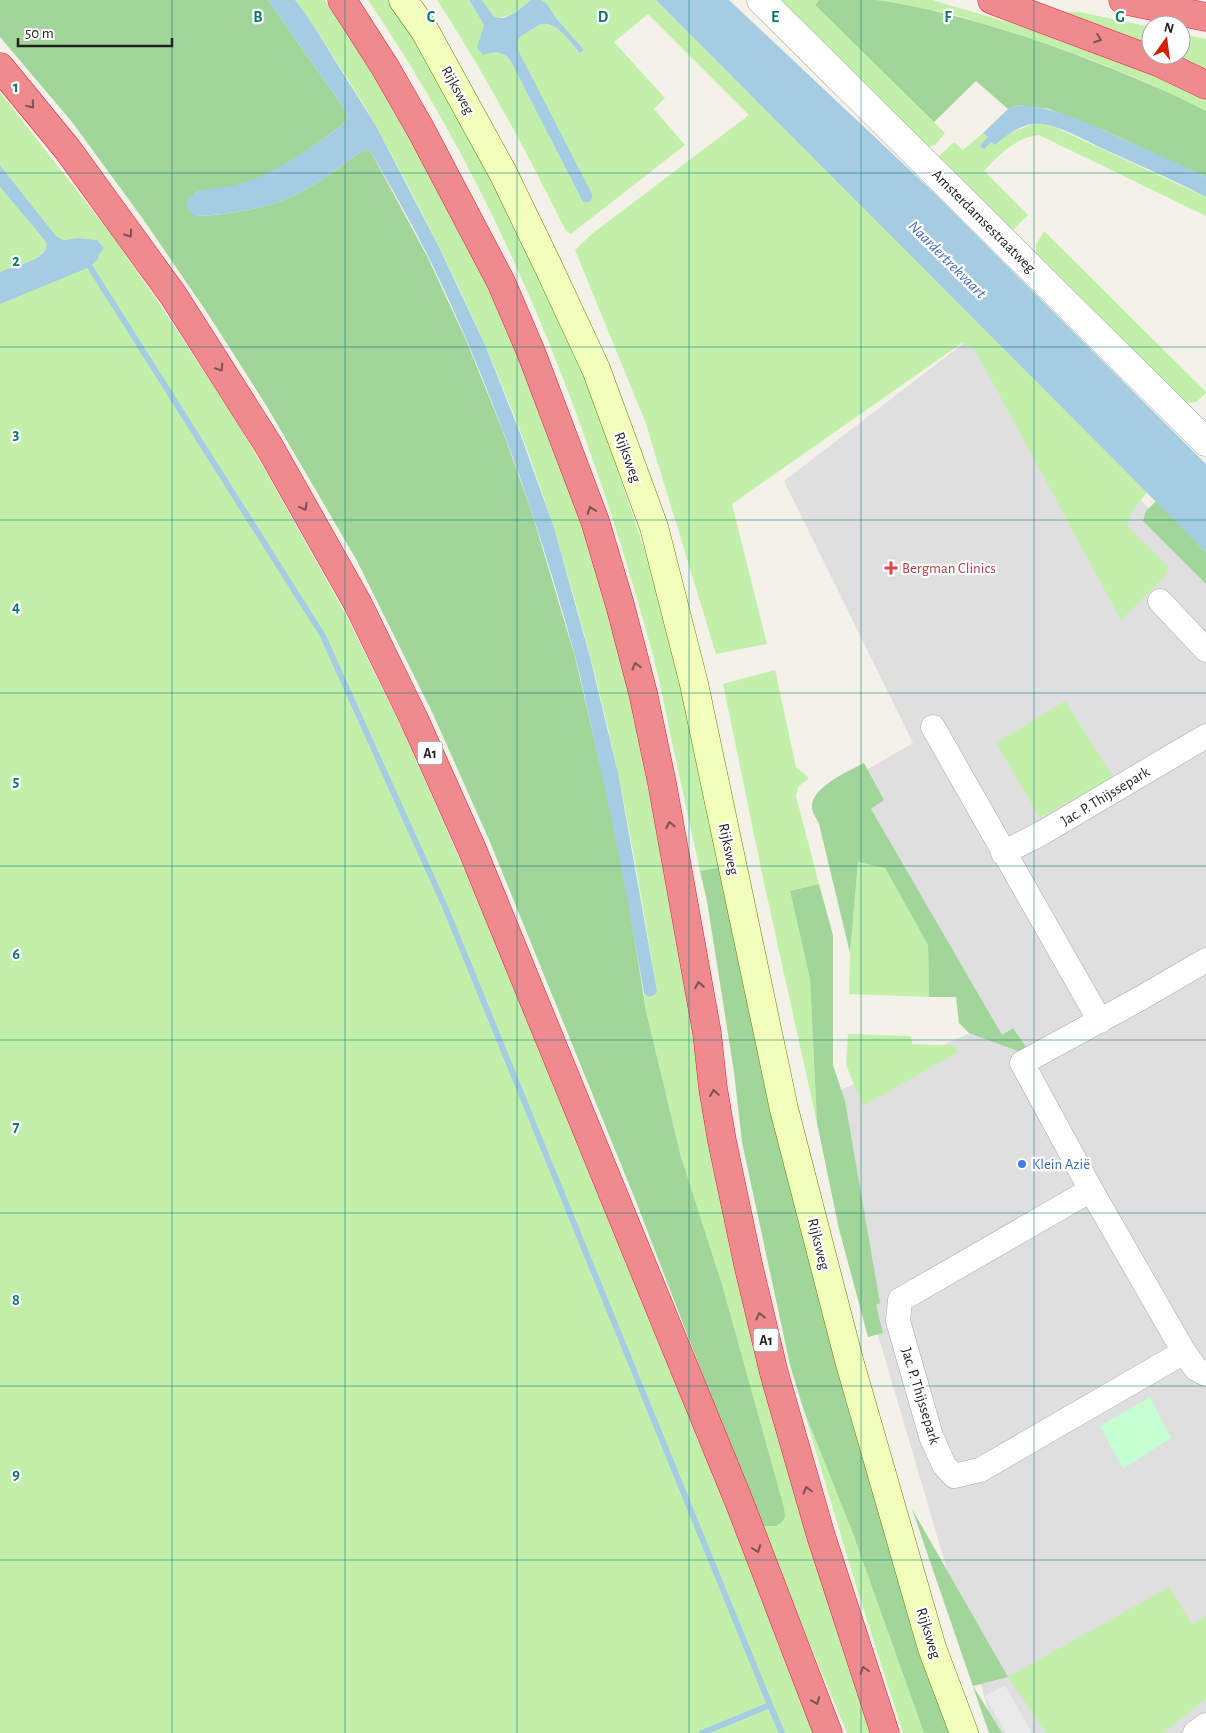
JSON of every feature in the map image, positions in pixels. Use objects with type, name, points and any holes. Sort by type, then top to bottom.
[{"type":"highway","name":"A1","points":[[342,0],[385,67],[421,130],[501,282],[534,360],[595,521],[620,605],[645,702],[708,1033],[713,1088],[722,1141],[765,1337],[821,1536],[885,1733]]},
{"type":"highway","points":[[992,0],[1160,63],[1206,85]]},
{"type":"highway","points":[[1123,0],[1206,17]]},
{"type":"highway","name":"A1","points":[[0,67],[68,150],[173,295],[269,446],[358,604],[414,719],[472,849],[740,1504],[828,1733]]},
{"type":"main road","name":"Rijksweg","points":[[403,0],[425,31],[499,164],[548,266],[596,369],[654,527],[694,684],[784,1109],[846,1351],[932,1648],[964,1733]]},
{"type":"street","name":"Amsterdamsestraatweg","points":[[761,0],[1206,442]]},
{"type":"street","points":[[1160,601],[1206,650]]},
{"type":"street","points":[[933,727],[1100,1021]]},
{"type":"street","name":"Jac. P. Thijssepark","points":[[1003,853],[1042,833],[1206,736]]},
{"type":"street","points":[[1206,960],[1022,1063],[1091,1190],[1184,1352],[1196,1369],[1206,1374]]},
{"type":"street","name":"Jac. P. Thijssepark","points":[[1091,1190],[900,1300],[898,1321],[931,1436],[944,1465],[954,1476],[980,1470],[1184,1352]]},
{"type":"street","points":[[1195,1733],[1206,1725]]},
{"type":"shaded area","points":[[977,333],[1206,567],[1206,1733],[995,1733],[866,1294],[831,1094],[986,1026],[849,780],[913,743],[784,481]]},
{"type":"shaded area","points":[[1005,1685],[1032,1733],[1006,1733],[985,1696]]},
{"type":"green space","points":[[0,0],[268,0],[346,111],[348,120],[294,159],[266,175],[235,186],[196,192],[195,216],[241,211],[286,199],[316,183],[362,151],[367,150],[371,152],[428,258],[466,340],[502,429],[531,510],[575,657],[625,880],[646,1011],[681,1157],[722,1285],[784,1508],[785,1517],[776,1526],[761,1526],[637,1204],[490,842],[433,714],[356,559],[266,405],[208,314],[143,219],[72,122],[0,37]]},
{"type":"green space","points":[[295,0],[325,0],[377,80],[424,159],[491,287],[549,431],[596,570],[628,682],[646,766],[686,988],[879,1733],[847,1733],[761,1526],[776,1526],[681,1157],[646,1011],[644,993],[650,997],[655,995],[657,991],[618,774],[581,621],[537,478],[498,375],[453,275],[428,225],[369,114],[308,17]]},
{"type":"green space","points":[[368,0],[391,0],[439,74],[550,290],[596,407],[650,566],[694,727],[722,867],[700,871],[656,668],[629,572],[602,486],[572,401],[538,317],[502,235],[461,154],[417,76]]},
{"type":"green space","points":[[437,0],[469,0],[484,25],[489,53],[502,53],[510,60],[583,202],[589,202],[592,199],[518,50],[518,39],[539,25],[551,25],[557,28],[580,53],[584,50],[557,19],[547,4],[541,0],[656,0],[1147,492],[1131,513],[1127,526],[1168,566],[1166,575],[1121,620],[975,350],[962,343],[732,504],[767,644],[716,654],[645,421],[575,250],[593,233],[749,115],[648,14],[614,42],[665,98],[654,109],[685,145],[571,234],[566,231],[505,114]]},
{"type":"green space","points":[[482,0],[531,0],[514,13],[494,17]]},
{"type":"green space","points":[[773,0],[819,0],[815,5],[945,133],[935,145],[922,148]]},
{"type":"green space","points":[[819,0],[876,0],[953,15],[1053,46],[1174,95],[1206,111],[1206,177],[1103,130],[1049,109],[1017,105],[1008,109],[976,81],[934,122],[815,5]]},
{"type":"green space","points":[[876,0],[932,0],[1059,39],[1156,76],[1206,100],[1206,111],[1113,68],[1049,45],[951,14],[894,5]]},
{"type":"green space","points":[[1056,11],[1079,12],[1141,25],[1141,46]]},
{"type":"green space","points":[[1191,36],[1206,39],[1206,74],[1185,65],[1191,65]]},
{"type":"green space","points":[[0,92],[110,233],[161,306],[237,422],[346,615],[402,728],[487,921],[820,1733],[0,1733],[0,304],[98,259],[100,253],[97,240],[79,238],[63,240],[56,236],[0,165]]},
{"type":"green space","points":[[1032,124],[1054,127],[1206,197],[1206,216],[1039,135],[1015,143],[984,171],[1028,215],[1008,235],[938,165],[939,156],[954,142],[963,150],[983,133],[996,144],[1004,136]]},
{"type":"green space","points":[[0,187],[46,242],[42,253],[36,258],[0,272]]},
{"type":"green space","points":[[1044,231],[1206,393],[1196,402],[1179,404],[1036,263],[1036,245]]},
{"type":"green space","points":[[1156,501],[1206,552],[1206,584],[1143,521],[1146,511]]},
{"type":"green space","points":[[775,670],[796,767],[809,778],[798,787],[796,796],[819,884],[790,891],[810,979],[817,1123],[763,878],[723,684]]},
{"type":"green space","points":[[1065,701],[1113,777],[1040,818],[996,743]]},
{"type":"green space","points":[[864,763],[884,800],[871,809],[1002,1035],[1013,1028],[1026,1047],[1021,1052],[969,1033],[959,1023],[956,997],[929,997],[928,945],[885,868],[858,862],[850,953],[819,824],[812,809],[813,801],[823,787]]},
{"type":"green space","points":[[858,862],[885,868],[928,945],[929,997],[849,994],[850,953]]},
{"type":"green space","points":[[722,867],[954,1733],[924,1733],[852,1531],[803,1408],[790,1365],[742,1142],[734,1072],[707,901],[700,871]]},
{"type":"green space","points":[[819,884],[833,935],[833,1065],[845,1101],[880,1303],[876,1305],[883,1333],[868,1337],[839,1229],[817,1123],[810,979],[790,891]]},
{"type":"green space","points":[[848,1034],[911,1036],[912,1044],[955,1046],[958,1052],[863,1106],[846,1065]]},
{"type":"green space","points":[[1150,1397],[1171,1438],[1123,1469],[1100,1426]]},
{"type":"green space","points":[[803,1408],[852,1531],[924,1733],[903,1733],[852,1573]]},
{"type":"green space","points":[[912,1509],[1008,1677],[973,1686],[1002,1733],[989,1733]]},
{"type":"green space","points":[[1169,1587],[1192,1624],[1206,1616],[1206,1699],[1163,1733],[1046,1733],[1008,1677]]},
{"type":"water","points":[[268,0],[295,0],[308,17],[376,126],[439,247],[485,345],[520,433],[554,528],[590,657],[618,773],[657,991],[655,995],[649,997],[644,993],[627,895],[580,676],[561,605],[529,504],[493,404],[452,306],[401,205],[371,152],[367,150],[362,151],[306,189],[286,199],[264,206],[229,213],[194,216],[186,204],[195,193],[208,189],[238,185],[269,173],[309,149],[348,120],[346,111]]},
{"type":"water","points":[[469,0],[482,0],[494,17],[504,18],[516,12],[531,0],[541,0],[547,4],[557,19],[584,50],[580,53],[557,28],[545,24],[539,25],[518,39],[518,50],[592,194],[592,199],[589,202],[583,202],[510,60],[498,53],[483,55],[477,48],[484,25]]},
{"type":"water","name":"Naardertrekvaart","points":[[656,0],[729,0],[931,190],[1206,464],[1206,552]]},
{"type":"water","points":[[1017,105],[1031,106],[1070,116],[1198,173],[1206,177],[1206,197],[1071,133],[1050,126],[1041,124],[1027,125],[1012,132],[995,145],[991,142],[984,149],[980,146],[988,137],[983,133],[1008,109]]},
{"type":"water","points":[[0,165],[56,236],[63,240],[79,238],[97,240],[104,248],[98,259],[90,267],[0,304],[0,272],[37,258],[46,248],[46,242],[0,187]]},
{"type":"waterway","points":[[90,267],[323,636],[446,909],[770,1705]]},
{"type":"waterway","points":[[702,1733],[770,1705],[782,1733]]},
{"type":"place","name":"Bergman Clinics","points":[[891,568]]},
{"type":"place","name":"Klein Azië","points":[[1022,1164]]}]
